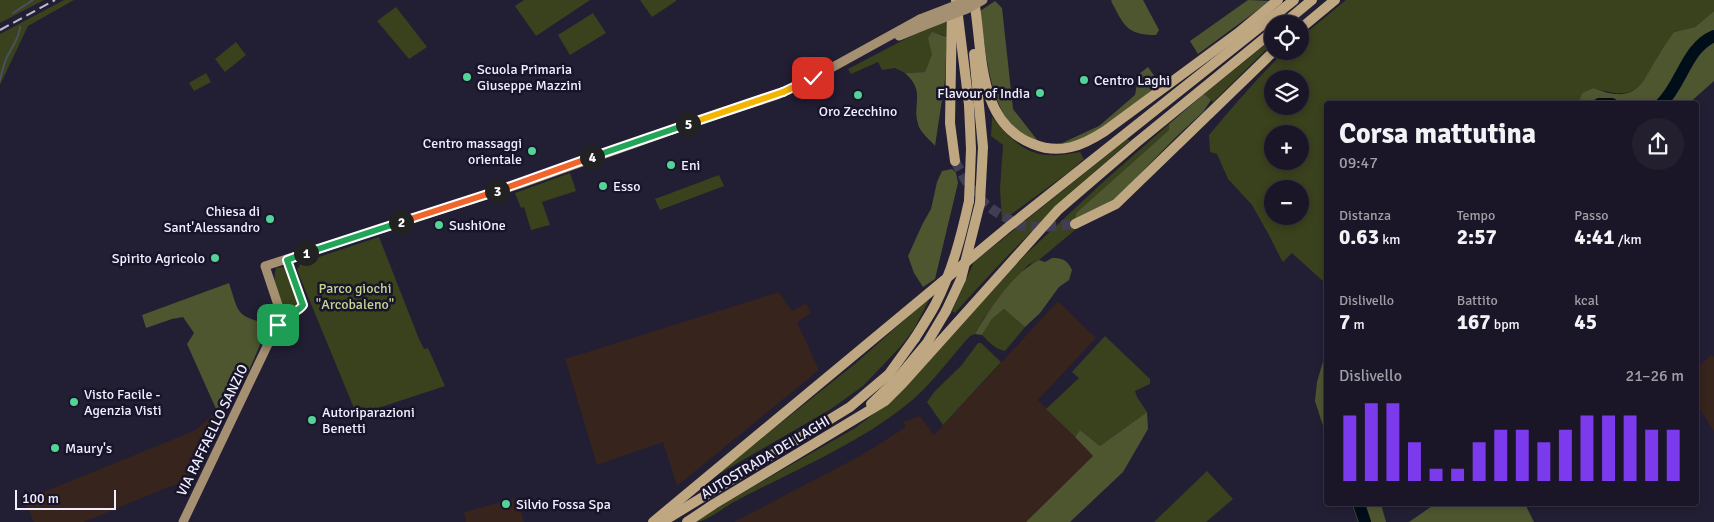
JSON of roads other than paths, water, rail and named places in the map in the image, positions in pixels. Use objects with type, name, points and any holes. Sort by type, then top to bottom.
[{"type":"highway","points":[[952,0],[950,123],[955,161]]},
{"type":"highway","points":[[662,522],[850,407],[889,374],[915,338],[935,305],[948,277],[961,238],[969,201],[971,149],[969,105],[956,0]]},
{"type":"highway","points":[[858,417],[898,378],[927,343],[946,311],[961,279],[980,202],[983,147],[969,0]]},
{"type":"highway","points":[[974,0],[981,62],[989,97],[1001,120],[1016,136],[1043,148],[1053,149],[1072,148],[1085,144],[1105,131],[1238,33],[1278,0]]},
{"type":"highway","points":[[653,522],[1012,224],[1294,0]]},
{"type":"highway","points":[[1294,15],[1312,0]]},
{"type":"highway","points":[[1309,21],[1334,0]]},
{"type":"highway","points":[[858,417],[885,401],[903,383],[1058,210],[1136,143],[1264,39]]},
{"type":"highway","points":[[1075,224],[1116,204],[1265,60]]},
{"type":"highway","name":"AUTOSTRADA DEI LAGHI","points":[[687,522],[858,417]]},
{"type":"main road","points":[[279,323],[279,308],[265,266],[506,188],[777,95],[882,41],[895,39],[921,22],[969,0]]},
{"type":"main road","points":[[921,22],[967,9],[983,0]]},
{"type":"main road","points":[[279,323],[284,317],[303,305],[287,260]]},
{"type":"main road","name":"VIA RAFFAELLO SANZIO","points":[[183,522],[279,323]]},
{"type":"waterway","points":[[13,13],[33,0]]},
{"type":"waterway","points":[[0,80],[5,62],[17,39],[20,27]]},
{"type":"waterway","points":[[1664,101],[1674,87],[1690,58],[1697,49],[1714,36]]},
{"type":"waterway","points":[[1360,506],[1365,522]]},
{"type":"tunnel","points":[[955,161],[970,187],[982,201],[997,213],[1015,223],[1022,226],[1037,227],[1075,224]]},
{"type":"railway","points":[[0,30],[55,0]]},
{"type":"place","name":"Scuola Primaria Giuseppe Mazzini","points":[[467,77]]},
{"type":"place","name":"Centro Laghi","points":[[1084,80]]},
{"type":"place","name":"Flavour of India","points":[[1040,93]]},
{"type":"place","name":"Oro Zecchino","points":[[858,95]]},
{"type":"place","name":"Centro massaggi orientale","points":[[532,151]]},
{"type":"place","name":"Eni","points":[[671,165]]},
{"type":"place","name":"Esso","points":[[603,186]]},
{"type":"place","name":"Chiesa di Sant'Alessandro","points":[[270,219]]},
{"type":"place","name":"SushiOne","points":[[439,225]]},
{"type":"place","name":"Spirito Agricolo","points":[[215,258]]},
{"type":"place","name":"Visto Facile - Agenzia Visti","points":[[74,402]]},
{"type":"place","name":"Autoriparazioni Benetti","points":[[312,420]]},
{"type":"place","name":"Maury's","points":[[55,448]]},
{"type":"place","name":"Silvio Fossa Spa","points":[[506,504]]},
{"type":"park label","name":"Parco giochi \"Arcobaleno\"","points":[[355,296]]}]
